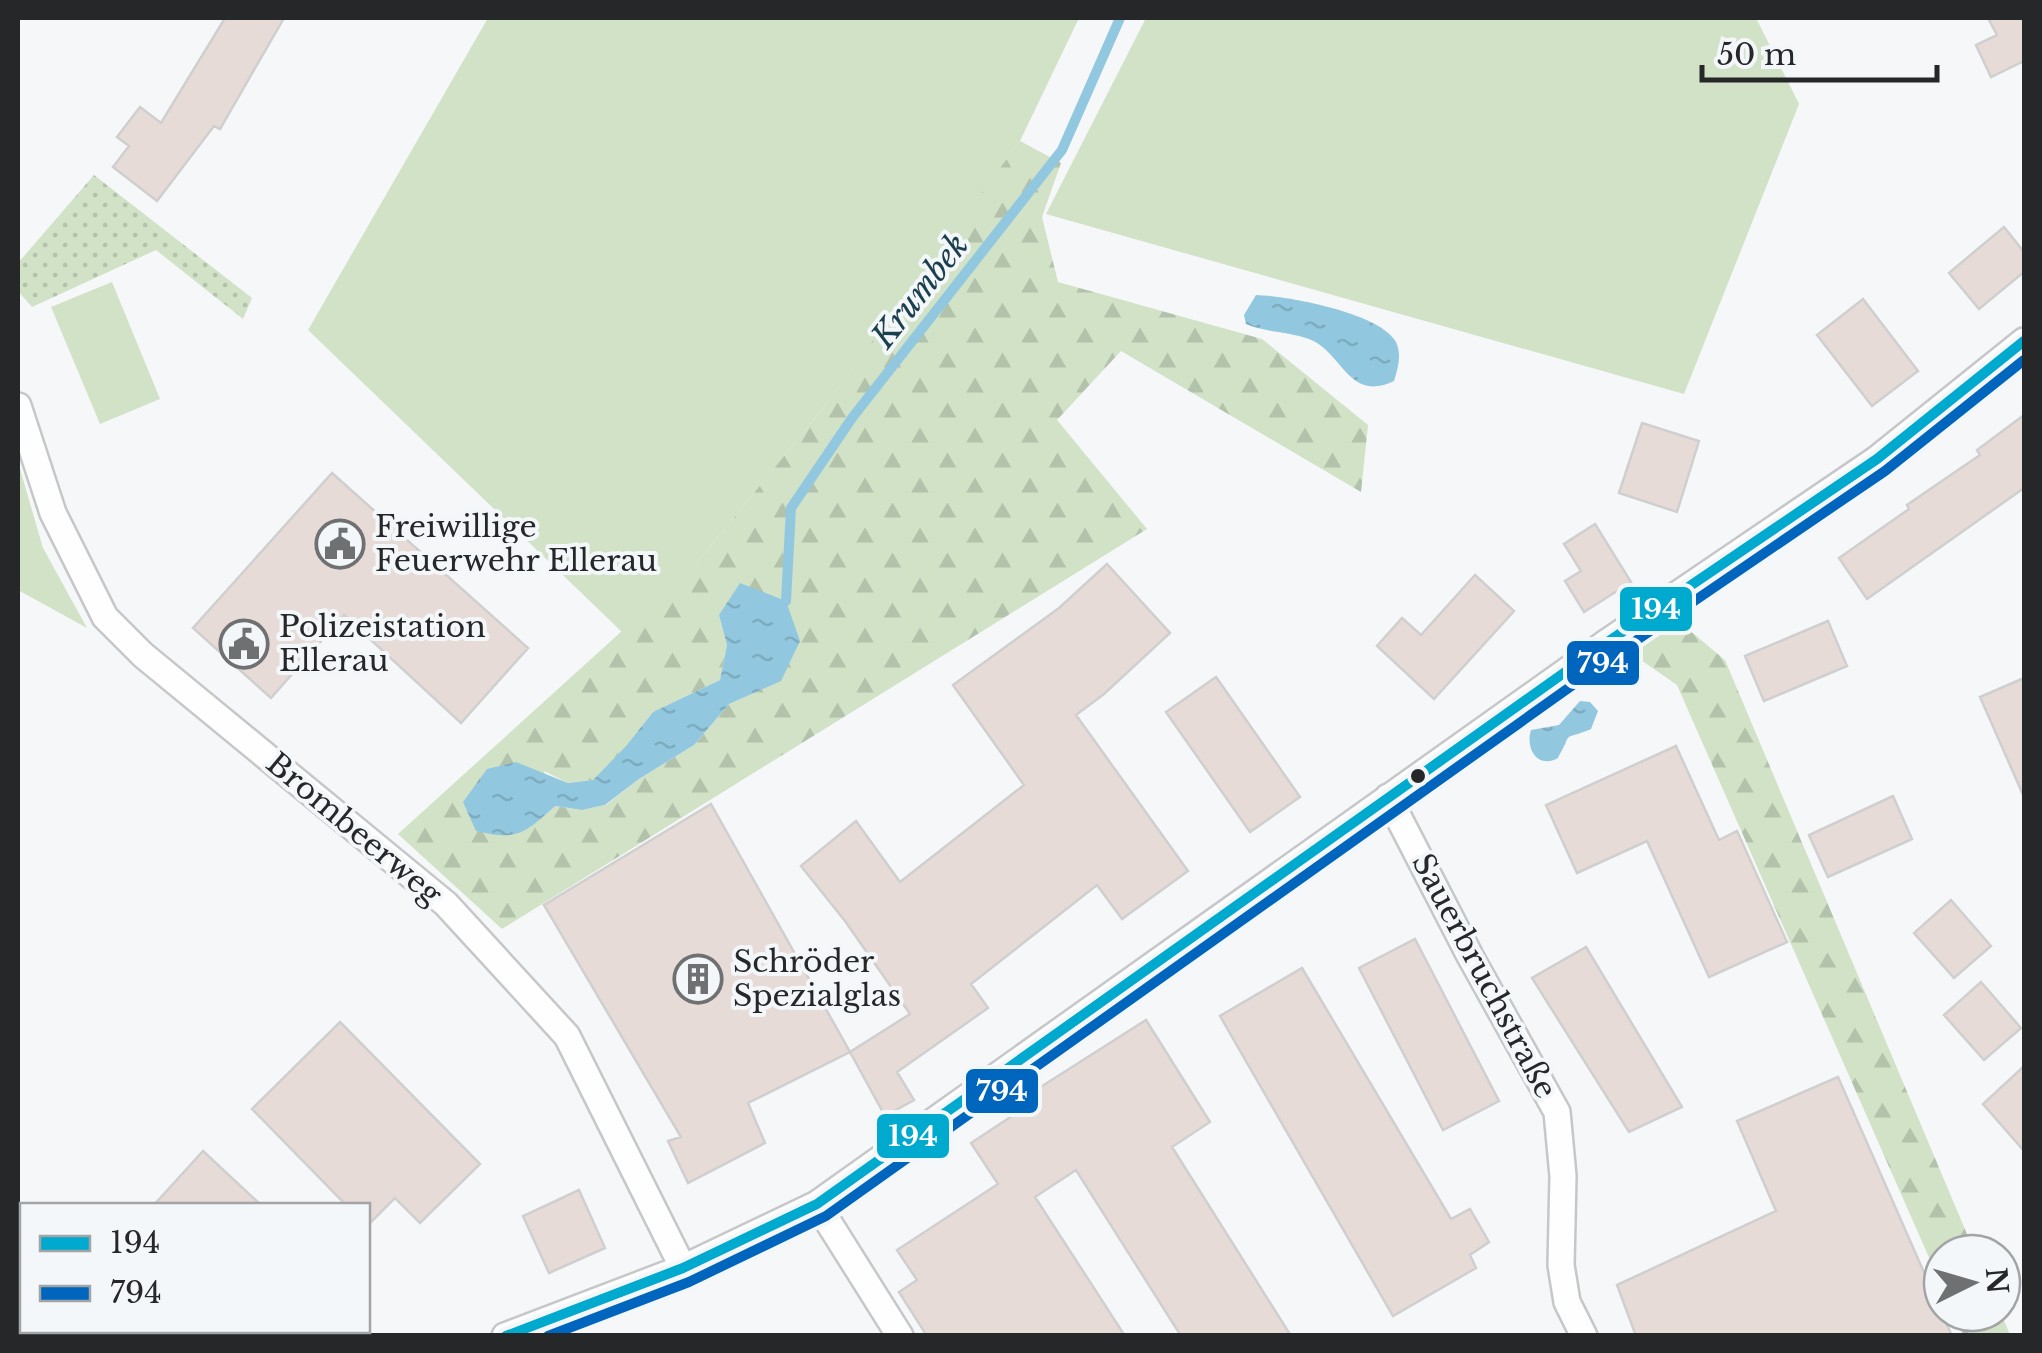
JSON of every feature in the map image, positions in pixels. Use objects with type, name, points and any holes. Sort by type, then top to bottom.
[{"type":"street","points":[[504,1336],[683,1268],[818,1204],[1388,796],[1877,459],[2024,342]]},
{"type":"street","name":"Brombeerweg","points":[[18,406],[53,514],[105,616],[143,655],[446,904],[567,1036],[683,1268]]},
{"type":"street","name":"Sauerbruchstraße","points":[[1388,796],[1470,956],[1557,1112],[1563,1176],[1561,1264],[1567,1302],[1584,1336]]},
{"type":"street","points":[[818,1204],[900,1336]]},
{"type":"green space","points":[[488,18],[1079,18],[1020,141],[824,407],[696,564],[622,632],[308,330]]},
{"type":"green space","points":[[1146,18],[1756,18],[1799,104],[1684,394],[1046,214]]},
{"type":"green space","points":[[1020,141],[1061,163],[1042,217],[1058,282],[1262,339],[1368,425],[1361,492],[1121,351],[1057,420],[1147,529],[502,929],[398,834],[696,564],[824,407]],"holes":[[[719,615],[780,681],[729,704],[694,745],[606,805],[582,810],[555,806],[544,771],[568,783],[593,780],[628,745],[653,712],[720,680],[727,645]]]},
{"type":"green space","points":[[94,175],[252,298],[243,319],[156,250],[32,307],[18,291],[18,263]]},
{"type":"green space","points":[[112,282],[160,399],[100,424],[51,307]]},
{"type":"green space","points":[[18,462],[43,548],[87,628],[18,590]]},
{"type":"green space","points":[[1664,609],[1725,660],[1967,1233],[1922,1233],[1922,1242],[1677,685],[1615,642]]},
{"type":"green space","points":[[1962,1333],[2010,1335],[1963,1335]]},
{"type":"water","points":[[1256,295],[1332,308],[1387,332],[1399,352],[1394,381],[1366,386],[1347,373],[1321,345],[1246,324],[1244,315]]},
{"type":"water","points":[[740,583],[786,601],[800,641],[781,681],[729,704],[694,745],[605,805],[582,810],[555,806],[527,829],[511,835],[476,831],[463,802],[487,769],[516,762],[568,783],[593,780],[653,712],[720,680],[727,645],[719,615]]},
{"type":"water","points":[[1580,701],[1590,702],[1598,711],[1591,729],[1569,737],[1558,758],[1539,759],[1530,744],[1531,730],[1559,725]]},
{"type":"building","points":[[225,18],[284,18],[220,129],[214,126],[157,201],[113,167],[129,146],[117,137],[140,107],[161,123]]},
{"type":"building","points":[[1988,18],[2024,18],[2024,61],[1991,77],[1976,45],[1997,35]]},
{"type":"building","points":[[2004,227],[2024,252],[2024,272],[1979,309],[1949,273]]},
{"type":"building","points":[[1863,299],[1918,371],[1872,406],[1817,335]]},
{"type":"building","points":[[2024,415],[2024,488],[1867,599],[1839,558],[1980,455],[1977,450]]},
{"type":"building","points":[[1642,423],[1699,441],[1677,512],[1619,493]]},
{"type":"building","name":"Freiwillige Feuerwehr Ellerau","points":[[332,473],[528,648],[461,723],[344,615],[271,698],[193,628]]},
{"type":"building","points":[[1595,524],[1631,582],[1584,612],[1565,581],[1581,571],[1564,544]]},
{"type":"building","points":[[1107,564],[1170,633],[1076,715],[1188,871],[1122,919],[1097,885],[971,984],[988,1008],[897,1072],[914,1100],[885,1116],[850,1052],[910,1014],[801,866],[856,821],[900,882],[1024,785],[953,685],[1059,608]]},
{"type":"building","points":[[1475,575],[1514,611],[1434,699],[1377,646],[1402,618],[1421,635]]},
{"type":"building","points":[[1828,621],[1847,666],[1764,701],[1745,656]]},
{"type":"building","points":[[1216,677],[1300,797],[1250,832],[1166,712]]},
{"type":"building","points":[[2024,678],[2024,797],[1980,697]]},
{"type":"building","points":[[1676,746],[1719,840],[1737,831],[1787,942],[1709,977],[1647,841],[1577,873],[1546,805]]},
{"type":"building","points":[[1893,796],[1912,839],[1828,877],[1809,835]]},
{"type":"building","name":"Schröder Spezialglas","points":[[711,804],[850,1052],[748,1103],[765,1143],[688,1183],[668,1141],[681,1137],[544,905]]},
{"type":"building","points":[[1951,900],[1991,946],[1954,978],[1914,933]]},
{"type":"building","points":[[1415,939],[1499,1101],[1443,1130],[1359,968]]},
{"type":"building","points":[[1586,947],[1682,1107],[1629,1132],[1532,978]]},
{"type":"building","points":[[1302,968],[1451,1219],[1470,1209],[1489,1242],[1470,1255],[1476,1268],[1393,1316],[1220,1016]]},
{"type":"building","points":[[1981,982],[2021,1028],[1984,1060],[1944,1015]]},
{"type":"building","points":[[1146,1020],[1210,1122],[1172,1147],[1291,1336],[1181,1336],[1076,1170],[1035,1197],[1125,1336],[927,1336],[899,1292],[917,1280],[897,1250],[998,1184],[971,1143],[1033,1102],[1028,1095]]},
{"type":"building","points":[[340,1022],[480,1164],[420,1223],[395,1198],[370,1223],[370,1203],[344,1203],[252,1109]]},
{"type":"building","points":[[2024,1066],[2024,1151],[1983,1104]]},
{"type":"building","points":[[1838,1077],[1922,1268],[1922,1333],[1952,1336],[1636,1336],[1617,1285],[1776,1211],[1737,1121]]},
{"type":"building","points":[[203,1151],[259,1203],[156,1203]]},
{"type":"building","points":[[579,1190],[605,1248],[549,1273],[523,1216]]},
{"type":"waterway","name":"Krumbek","points":[[786,601],[791,508],[852,418],[1062,150],[1120,18]]},
{"type":"transit line","name":"194","points":[[506,1336],[683,1268],[817,1204],[1606,643],[1877,459],[2024,341]]},
{"type":"transit line","name":"794","points":[[548,1336],[689,1282],[826,1216],[1615,655],[1885,471],[2024,360]]},
{"type":"place","name":"Freiwillige Feuerwehr Ellerau","points":[[340,544]]},
{"type":"place","name":"Polizeistation Ellerau","points":[[244,644]]},
{"type":"place","name":"Schröder Spezialglas","points":[[698,979]]}]
